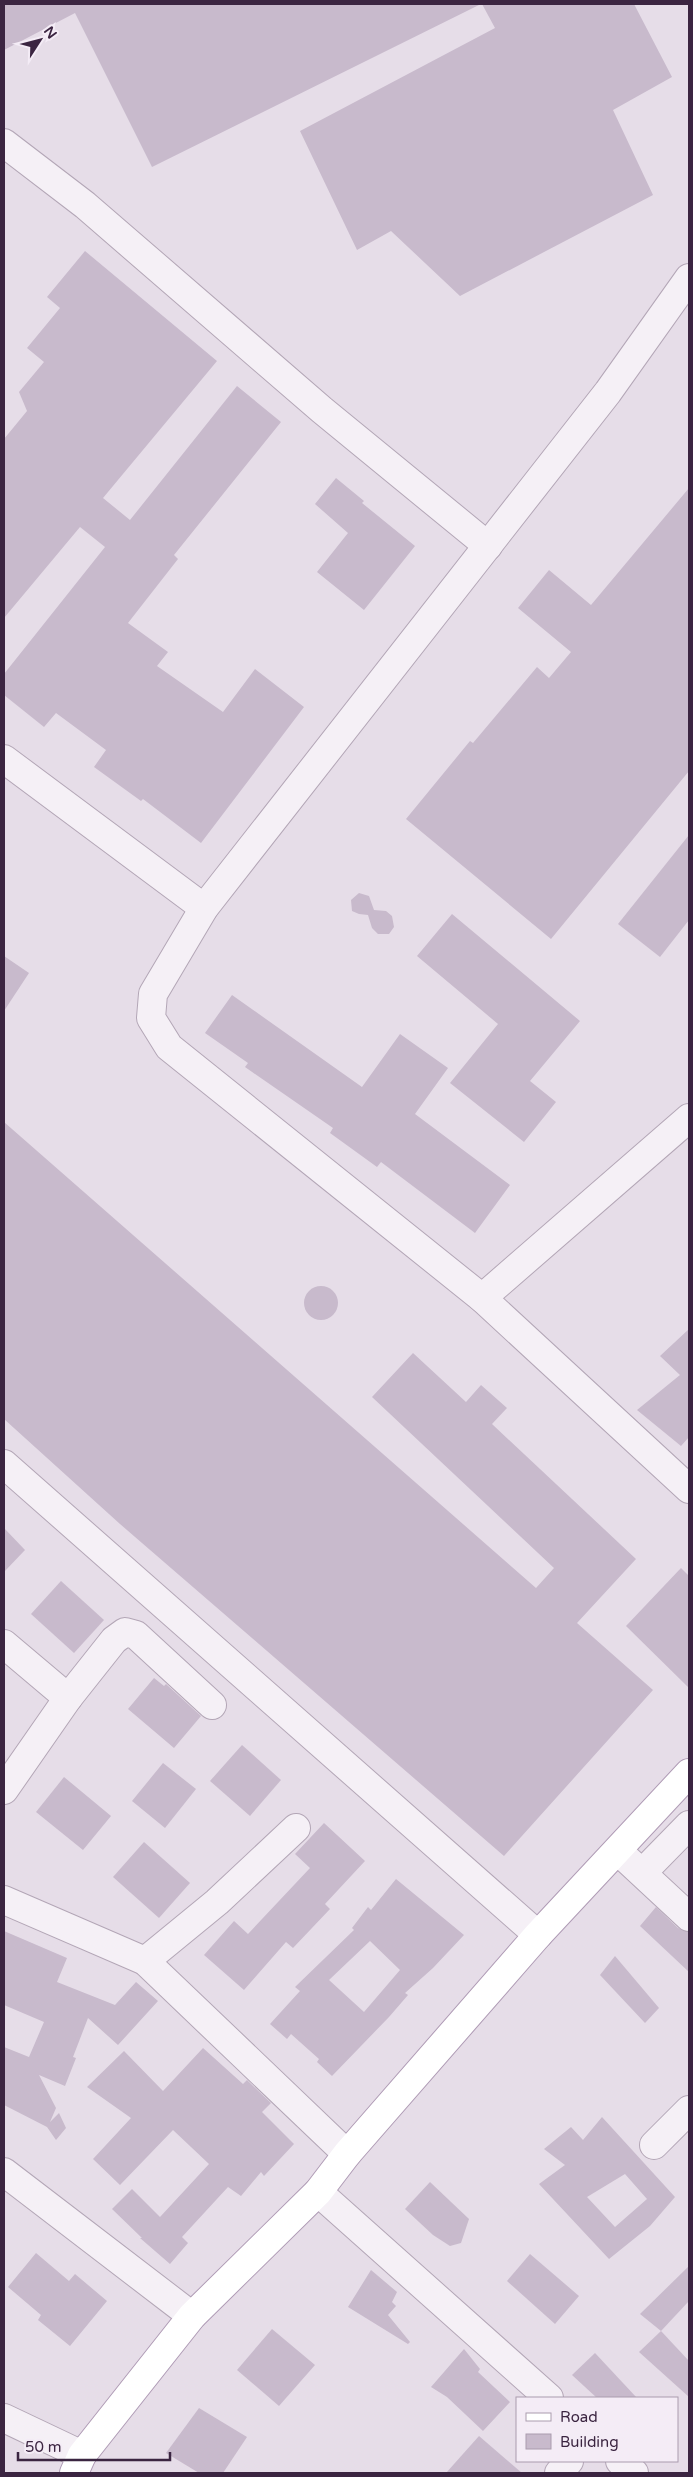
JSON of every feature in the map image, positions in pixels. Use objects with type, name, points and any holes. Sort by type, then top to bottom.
[{"type":"main road","points":[[78,2464],[192,2316],[318,2192],[347,2154],[538,1935],[689,1773]]},
{"type":"street","points":[[4,143],[85,205],[322,410],[488,546]]},
{"type":"street","points":[[689,278],[608,392],[204,908],[153,994],[151,1018],[170,1047],[482,1298],[689,1489]]},
{"type":"street","points":[[4,759],[204,908]]},
{"type":"street","points":[[482,1298],[689,1118]]},
{"type":"street","points":[[4,1464],[538,1935]]},
{"type":"street","points":[[4,1790],[68,1698],[114,1640],[125,1632],[136,1635],[212,1706]]},
{"type":"street","points":[[4,1644],[68,1698]]},
{"type":"street","points":[[643,1872],[689,1825]]},
{"type":"street","points":[[145,1961],[217,1902],[296,1828]]},
{"type":"street","points":[[618,1850],[689,1917]]},
{"type":"street","points":[[4,1900],[145,1961],[347,2154]]},
{"type":"street","points":[[654,2145],[689,2110]]},
{"type":"street","points":[[4,2172],[192,2316]]},
{"type":"street","points":[[318,2192],[548,2397]]},
{"type":"street","points":[[4,2418],[78,2464]]},
{"type":"street","points":[[558,2473],[568,2462]]},
{"type":"street","points":[[621,2462],[634,2473]]},
{"type":"building","points":[[4,4],[481,4],[152,167],[75,13],[4,50]]},
{"type":"building","points":[[482,4],[634,4],[672,77],[613,110],[653,195],[460,296],[391,231],[357,250],[300,131],[495,28]]},
{"type":"building","points":[[85,251],[217,361],[103,498],[130,520],[237,386],[281,422],[174,555],[178,559],[128,623],[168,652],[157,666],[223,712],[255,669],[304,707],[201,843],[143,799],[141,801],[94,767],[106,750],[56,713],[44,727],[4,695],[4,674],[105,547],[80,527],[4,618],[4,439],[27,411],[19,392],[44,362],[27,348],[60,308],[47,297]]},
{"type":"building","points":[[336,478],[364,501],[362,503],[415,546],[364,610],[317,572],[348,533],[315,504]]},
{"type":"building","points":[[689,488],[689,771],[551,939],[406,819],[470,741],[473,743],[537,667],[549,678],[571,652],[518,608],[549,570],[591,605]]},
{"type":"building","points":[[689,835],[689,920],[660,957],[618,924]]},
{"type":"building","points":[[359,893],[369,896],[374,910],[386,911],[392,916],[394,927],[389,934],[378,934],[372,928],[368,915],[352,911],[351,900]]},
{"type":"building","points":[[452,914],[580,1021],[530,1081],[556,1102],[524,1142],[450,1083],[498,1024],[417,956]]},
{"type":"building","points":[[4,956],[29,973],[4,1011]]},
{"type":"building","points":[[232,995],[362,1087],[400,1034],[448,1068],[415,1114],[510,1185],[475,1233],[381,1162],[377,1167],[330,1133],[333,1128],[245,1067],[248,1063],[205,1033]]},
{"type":"building","points":[[4,1122],[536,1588],[554,1568],[372,1397],[413,1353],[466,1402],[481,1385],[507,1408],[492,1424],[636,1559],[577,1623],[653,1690],[504,1856],[120,1524],[4,1419]]},
{"type":"building","points":[[321,1286],[333,1291],[338,1303],[333,1315],[321,1320],[309,1315],[304,1303],[309,1291]]},
{"type":"building","points":[[689,1329],[689,1437],[681,1446],[637,1410],[680,1375],[660,1356]]},
{"type":"building","points":[[4,1528],[25,1550],[4,1572]]},
{"type":"building","points":[[681,1568],[689,1576],[689,1688],[626,1626]]},
{"type":"building","points":[[61,1581],[104,1620],[74,1653],[31,1614]]},
{"type":"building","points":[[154,1678],[164,1686],[166,1684],[201,1716],[174,1748],[128,1709]]},
{"type":"building","points":[[242,1745],[281,1780],[250,1816],[210,1781]]},
{"type":"building","points":[[163,1763],[196,1789],[165,1828],[132,1801]]},
{"type":"building","points":[[64,1777],[111,1816],[83,1850],[36,1812]]},
{"type":"building","points":[[324,1823],[365,1861],[325,1904],[330,1909],[293,1948],[286,1942],[244,1990],[204,1955],[234,1921],[248,1934],[310,1868],[295,1854]]},
{"type":"building","points":[[144,1842],[190,1883],[159,1918],[113,1877]]},
{"type":"building","points":[[396,1879],[464,1935],[433,1968],[405,1993],[408,1995],[389,2017],[332,2076],[317,2062],[319,2059],[291,2034],[287,2039],[270,2024],[300,1991],[295,1987],[354,1930],[352,1928],[368,1907],[371,1910]],"holes":[[[370,1941],[400,1970],[364,2012],[329,1980]]]},
{"type":"building","points":[[656,1907],[678,1928],[689,1932],[689,1972],[640,1926]]},
{"type":"building","points":[[4,1931],[67,1958],[57,1982],[115,2005],[136,1982],[158,2001],[118,2045],[88,2018],[73,2057],[76,2058],[65,2086],[39,2075],[56,2108],[50,2122],[59,2113],[66,2128],[56,2140],[47,2127],[4,2105],[4,2047],[29,2057],[44,2022],[4,2005]]},
{"type":"building","points":[[615,1956],[659,2008],[645,2023],[600,1975]]},
{"type":"building","points":[[203,2048],[243,2084],[247,2080],[271,2103],[262,2112],[294,2144],[264,2176],[261,2172],[241,2196],[228,2187],[182,2237],[188,2243],[170,2264],[140,2238],[142,2238],[112,2209],[132,2189],[160,2217],[209,2164],[173,2130],[120,2185],[93,2159],[131,2118],[87,2087],[124,2051],[163,2091]]},
{"type":"building","points":[[602,2117],[675,2197],[650,2226],[609,2259],[539,2184],[565,2165],[544,2149],[571,2127],[583,2140]],"holes":[[[625,2174],[647,2199],[615,2227],[587,2197]]]},
{"type":"building","points":[[430,2182],[469,2219],[461,2243],[450,2246],[433,2235],[405,2209]]},
{"type":"building","points":[[36,2253],[69,2281],[75,2274],[107,2301],[70,2346],[38,2320],[41,2315],[8,2287]]},
{"type":"building","points":[[530,2254],[579,2296],[555,2324],[507,2281]]},
{"type":"building","points":[[689,2266],[689,2301],[661,2331],[640,2314]]},
{"type":"building","points":[[371,2270],[397,2292],[392,2302],[396,2306],[388,2315],[410,2342],[408,2344],[348,2307]]},
{"type":"building","points":[[272,2329],[315,2365],[279,2406],[237,2370]]},
{"type":"building","points":[[661,2331],[689,2361],[689,2397],[639,2352]]},
{"type":"building","points":[[464,2349],[480,2369],[478,2372],[510,2402],[483,2431],[447,2397],[431,2387]]},
{"type":"building","points":[[595,2353],[636,2397],[596,2397],[572,2375]]},
{"type":"building","points":[[199,2408],[247,2437],[223,2473],[199,2473],[166,2453]]},
{"type":"building","points":[[479,2436],[522,2473],[446,2473]]}]
